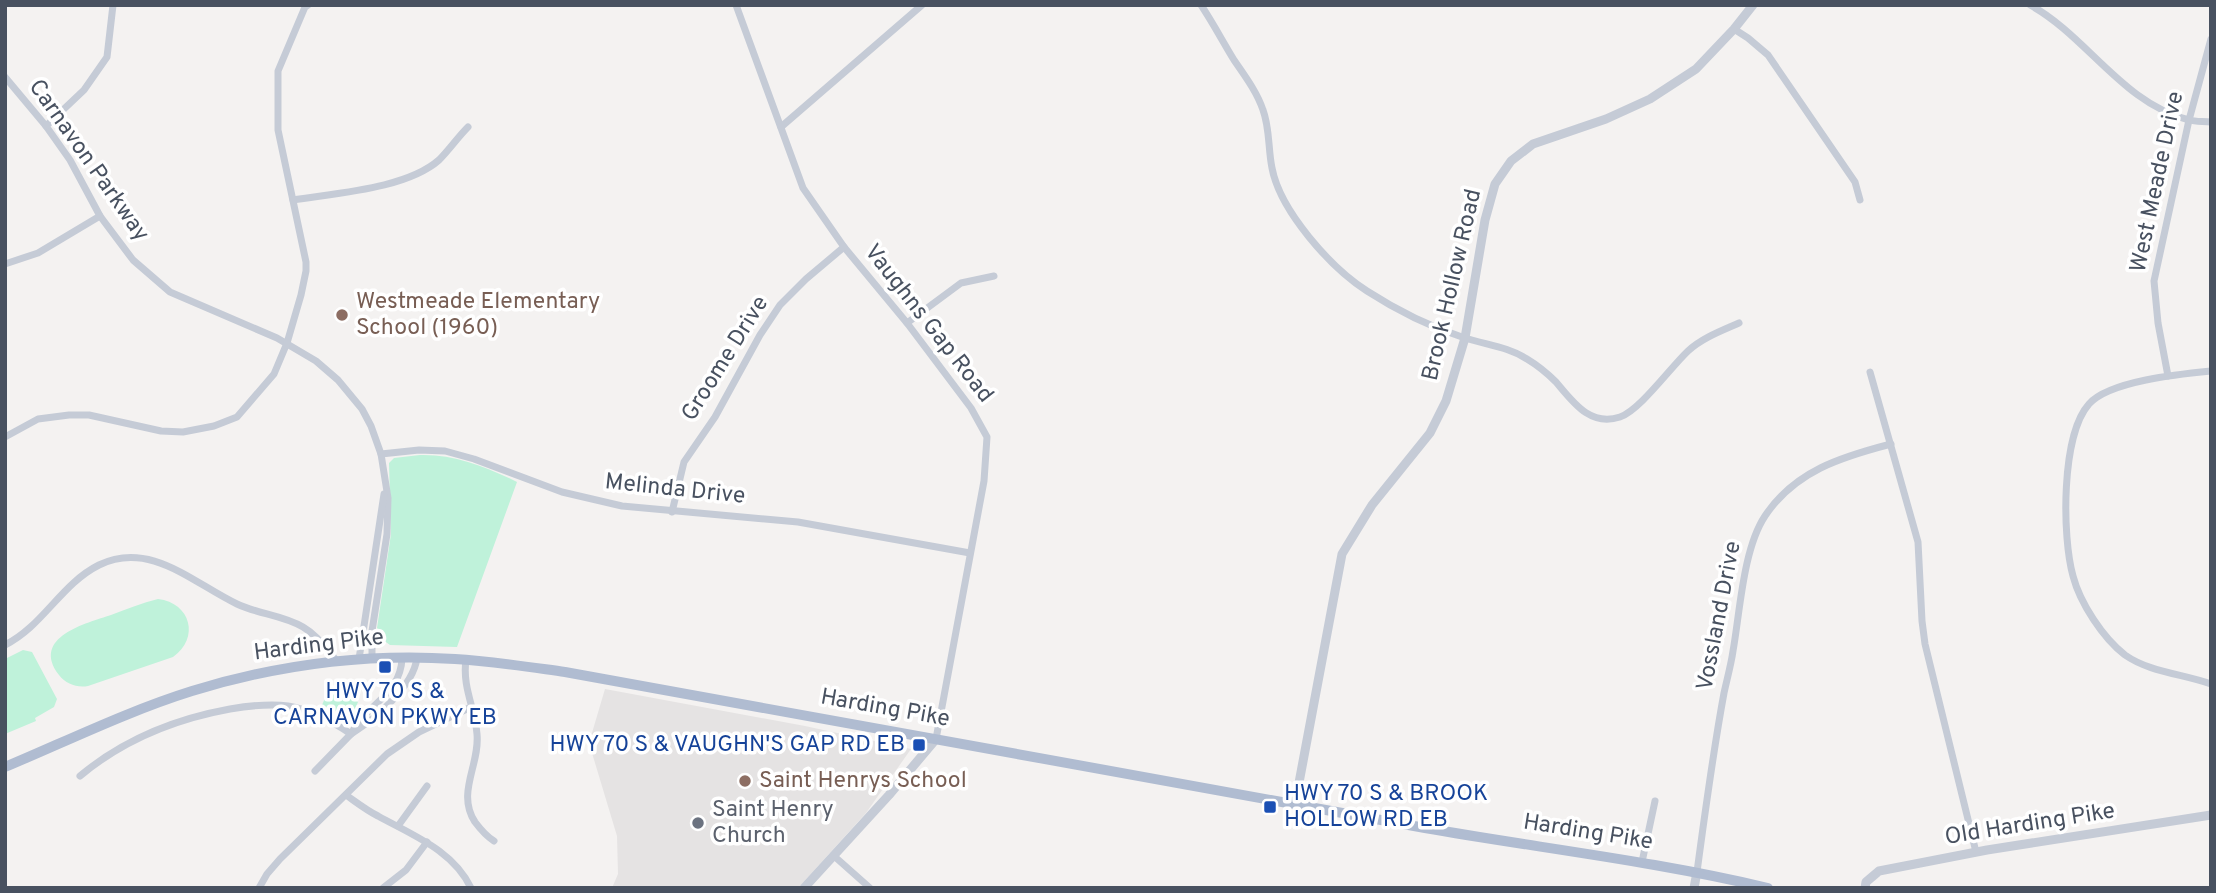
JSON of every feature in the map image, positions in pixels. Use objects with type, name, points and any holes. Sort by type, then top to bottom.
[{"type":"main road","name":"Harding Pike","points":[[5,767],[137,711],[190,692],[257,674],[372,658],[466,660],[565,672],[1512,843],[1642,862],[1768,888]]},
{"type":"street","points":[[46,126],[84,90],[107,57],[113,5]]},
{"type":"street","name":"Vaughns Gap Road","points":[[736,5],[803,188],[844,247],[971,408],[987,437],[984,481],[936,739]]},
{"type":"street","points":[[781,127],[922,5]]},
{"type":"street","points":[[1201,5],[1264,111],[1272,167],[1285,202],[1330,260],[1364,289],[1421,323],[1510,349],[1546,373],[1581,411],[1598,419],[1618,418],[1633,411],[1689,350],[1739,323]]},
{"type":"street","name":"Brook Hollow Road","points":[[1296,804],[1342,554],[1372,505],[1430,433],[1446,401],[1465,338],[1485,219],[1495,184],[1511,161],[1533,144],[1606,119],[1650,99],[1696,69],[1753,5]]},
{"type":"street","points":[[2030,5],[2066,30],[2147,101],[2189,120],[2211,122]]},
{"type":"street","points":[[5,437],[38,419],[69,415],[89,415],[161,431],[183,432],[214,426],[237,417],[274,374],[302,295],[306,262],[278,130],[278,71],[306,6]]},
{"type":"street","points":[[1734,29],[1768,55],[1855,183],[1860,200]]},
{"type":"street","name":"West Meade Drive","points":[[2168,376],[2158,323],[2154,281],[2189,120],[2211,38]]},
{"type":"street","name":"Carnavon Parkway","points":[[5,77],[70,160],[100,216],[133,260],[170,292],[287,343],[321,364],[351,394],[371,426],[381,454],[388,498],[387,534],[372,631],[372,658]]},
{"type":"street","points":[[293,200],[380,186],[424,170],[439,159],[468,127]]},
{"type":"street","points":[[5,264],[38,253],[100,216]]},
{"type":"street","name":"Groome Drive","points":[[673,512],[684,462],[715,417],[760,335],[780,305],[844,247]]},
{"type":"street","points":[[906,323],[961,282],[994,276]]},
{"type":"street","points":[[2211,371],[2168,376],[2108,390],[2089,403],[2078,421],[2073,440],[2066,501],[2073,576],[2099,627],[2112,643],[2141,665],[2211,684]]},
{"type":"street","points":[[1870,372],[1918,542],[1925,644],[1976,852]]},
{"type":"street","name":"Vossland Drive","points":[[1697,872],[1724,694],[1755,536],[1765,517],[1786,491],[1808,472],[1857,453],[1891,444]]},
{"type":"street","name":"Melinda Drive","points":[[381,454],[419,450],[445,451],[580,497],[622,506],[798,522],[970,553]]},
{"type":"street","name":"Carnavon Parkway","points":[[359,659],[383,505],[384,472]]},
{"type":"street","points":[[5,645],[32,627],[83,575],[106,562],[137,557],[168,566],[243,607],[299,625],[315,636],[337,662]]},
{"type":"street","points":[[351,734],[357,722],[396,682],[401,672],[402,658]]},
{"type":"street","points":[[315,771],[351,734],[371,720],[403,689],[414,673],[417,658]]},
{"type":"street","points":[[466,660],[465,682],[476,726],[477,747],[467,800],[477,825],[494,841]]},
{"type":"street","points":[[80,776],[110,753],[144,735],[189,718],[241,707],[289,706],[327,720],[351,734]]},
{"type":"street","points":[[259,888],[280,859],[373,767],[404,741],[471,707]]},
{"type":"street","points":[[804,888],[936,739]]},
{"type":"street","points":[[398,826],[427,786]]},
{"type":"street","points":[[346,794],[373,814],[427,842],[455,865],[471,888]]},
{"type":"street","points":[[1642,862],[1655,802]]},
{"type":"street","name":"Old Harding Pike","points":[[1865,888],[1866,882],[1879,870],[2211,815]]},
{"type":"street","points":[[383,888],[406,870],[427,842]]},
{"type":"street","points":[[834,856],[870,888]]},
{"type":"street","points":[[1694,888],[1697,872]]},
{"type":"shaded area","name":"Saint Henrys School","points":[[605,689],[805,726],[911,749],[866,813],[798,888],[612,888],[618,874],[617,836],[589,743]]},
{"type":"green space","points":[[420,455],[470,462],[517,482],[457,647],[390,645],[383,640],[377,628],[391,534],[389,463],[394,458]]},
{"type":"green space","points":[[158,599],[178,607],[188,622],[187,640],[173,657],[88,686],[72,685],[59,675],[52,662],[52,651],[56,641],[65,634],[89,622]]},
{"type":"green space","points":[[23,650],[32,652],[57,699],[54,707],[35,718],[36,721],[5,734],[5,659]]},
{"type":"green space","points":[[329,689],[358,702],[351,718],[322,705]]},
{"type":"place","name":"Westmeade Elementary School (1960)","points":[[342,315]]},
{"type":"place","name":"HWY 70 S & CARNAVON PKWY EB","points":[[385,667]]},
{"type":"place","name":"HWY 70 S & VAUGHN'S GAP RD EB","points":[[919,745]]},
{"type":"place","name":"Saint Henrys School","points":[[745,781]]},
{"type":"place","name":"HWY 70 S & BROOK HOLLOW RD EB","points":[[1270,807]]},
{"type":"place","name":"Saint Henry Church","points":[[698,823]]}]
